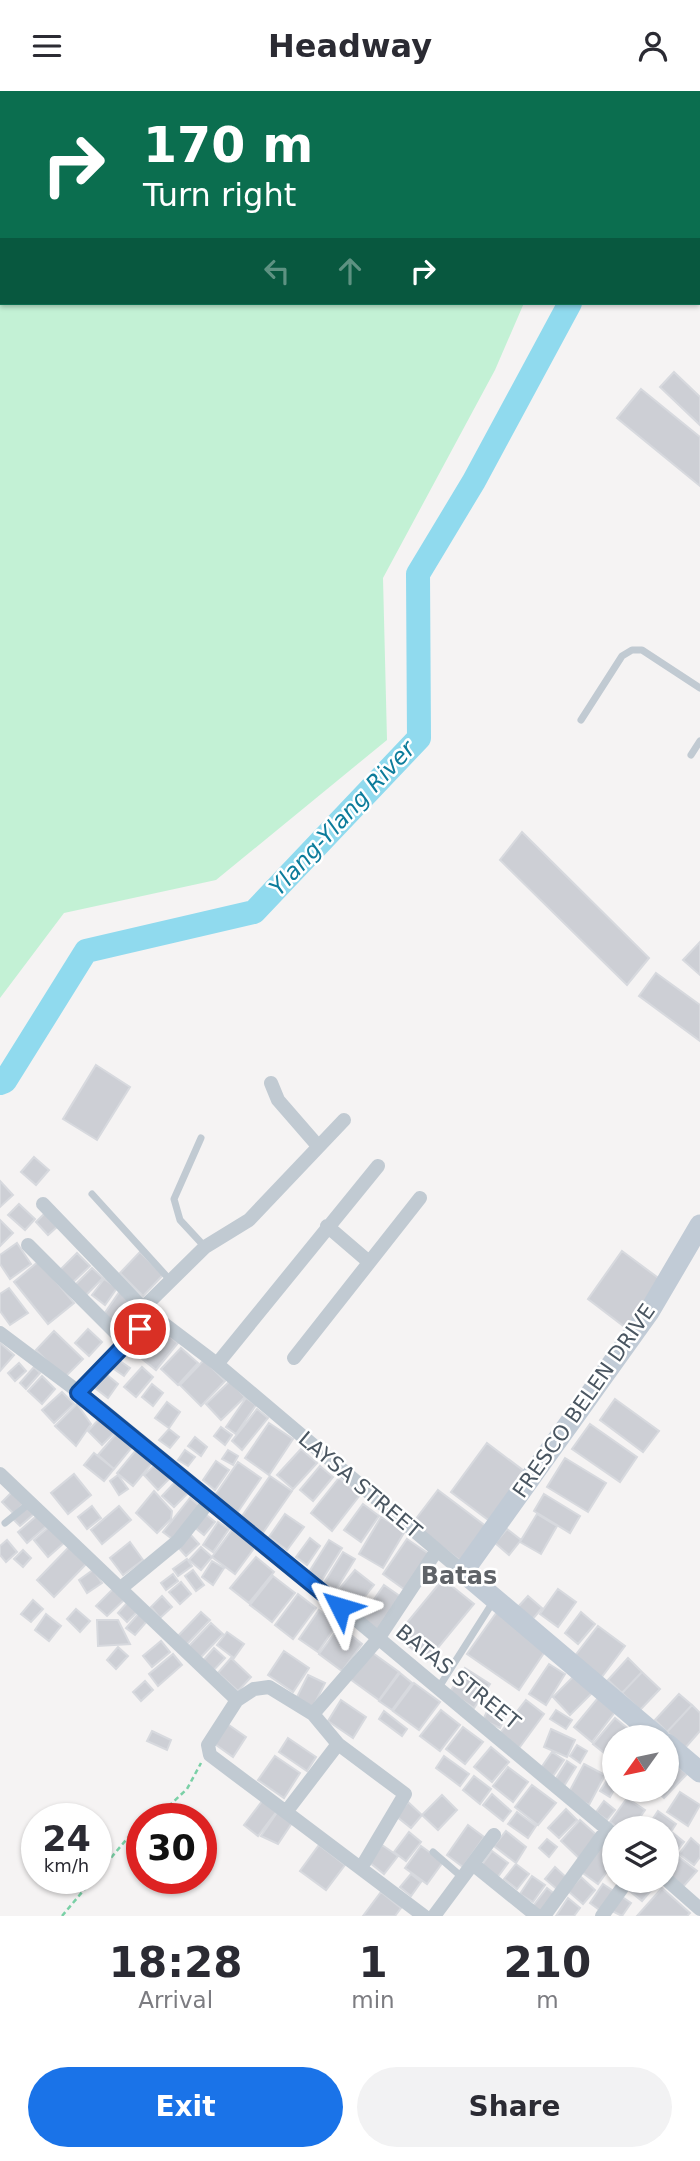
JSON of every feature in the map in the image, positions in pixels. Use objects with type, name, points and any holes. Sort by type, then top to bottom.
[{"type":"street","points":[[271,1083],[278,1100],[318,1146]]},
{"type":"street","points":[[78,1393],[125,1342],[170,1280],[205,1247],[249,1220],[344,1120]]},
{"type":"street","points":[[217,1364],[378,1166]]},
{"type":"street","points":[[294,1358],[420,1198]]},
{"type":"street","name":"LAYSA STREET","points":[[43,1204],[149,1312],[217,1364],[644,1725]]},
{"type":"street","points":[[327,1226],[369,1262]]},
{"type":"street","name":"FRESCO BELEN DRIVE","points":[[463,1572],[649,1312],[700,1226]]},
{"type":"street","points":[[28,1245],[125,1342]]},
{"type":"street","name":"BATAS STREET","points":[[0,1333],[211,1499],[602,1824]]},
{"type":"street","points":[[0,1474],[237,1700]]},
{"type":"street","points":[[121,1588],[177,1541],[211,1499]]},
{"type":"street","points":[[313,1714],[378,1639],[437,1550]]},
{"type":"street","points":[[361,1868],[405,1794],[338,1744],[313,1714],[269,1687],[254,1689],[237,1700],[207,1750],[286,1812],[424,1916]]},
{"type":"street","points":[[286,1812],[338,1744]]},
{"type":"street","points":[[679,1754],[700,1772]]},
{"type":"street","points":[[434,1916],[494,1835]]},
{"type":"street","points":[[544,1916],[602,1843]]},
{"type":"street","points":[[474,1865],[537,1916]]},
{"type":"street","points":[[679,1891],[700,1909]]},
{"type":"street","points":[[602,1916],[618,1893]]},
{"type":"lane","points":[[581,720],[622,656],[632,650],[642,650],[700,688]]},
{"type":"lane","points":[[691,755],[700,741]]},
{"type":"lane","points":[[201,1137],[174,1199],[180,1220],[205,1247]]},
{"type":"lane","points":[[92,1194],[170,1280]]},
{"type":"lane","points":[[5,1523],[31,1501]]},
{"type":"lane","points":[[439,1687],[495,1598]]},
{"type":"lane","points":[[433,1852],[464,1878]]},
{"type":"path","points":[[172,1803],[187,1789],[207,1750]]},
{"type":"path","points":[[62,1916],[126,1840]]},
{"type":"green space","points":[[0,305],[523,305],[495,370],[383,578],[387,740],[216,880],[64,913],[0,998]]},
{"type":"building","points":[[674,372],[700,397],[700,425],[660,387]]},
{"type":"building","points":[[641,389],[700,437],[700,486],[617,418]]},
{"type":"building","points":[[522,832],[649,958],[627,985],[500,860]]},
{"type":"building","points":[[700,942],[700,975],[683,960]]},
{"type":"building","points":[[656,973],[700,1005],[700,1041],[639,996]]},
{"type":"building","points":[[96,1065],[130,1087],[97,1140],[63,1119]]},
{"type":"building","points":[[34,1157],[49,1170],[36,1185],[21,1172]]},
{"type":"building","points":[[0,1181],[13,1195],[0,1207]]},
{"type":"building","points":[[19,1204],[35,1219],[25,1230],[8,1215]]},
{"type":"building","points":[[45,1213],[57,1227],[48,1235],[36,1222]]},
{"type":"building","points":[[0,1220],[13,1233],[0,1246]]},
{"type":"building","points":[[17,1243],[31,1264],[10,1279],[0,1264],[0,1255]]},
{"type":"building","points":[[622,1251],[661,1280],[626,1328],[588,1299]]},
{"type":"building","points":[[140,1252],[163,1275],[143,1296],[120,1273]]},
{"type":"building","points":[[77,1253],[90,1266],[70,1285],[58,1272]]},
{"type":"building","points":[[39,1261],[74,1303],[48,1324],[14,1282]]},
{"type":"building","points":[[92,1268],[103,1278],[84,1297],[73,1287]]},
{"type":"building","points":[[104,1279],[117,1288],[105,1305],[92,1295]]},
{"type":"building","points":[[9,1288],[28,1313],[10,1325],[0,1311],[0,1294]]},
{"type":"building","points":[[120,1291],[134,1301],[116,1327],[102,1317]]},
{"type":"building","points":[[151,1322],[161,1331],[149,1344],[139,1334]]},
{"type":"building","points":[[88,1329],[102,1342],[89,1356],[75,1343]]},
{"type":"building","points":[[54,1331],[83,1359],[64,1378],[36,1350]]},
{"type":"building","points":[[163,1331],[178,1343],[156,1370],[141,1358]]},
{"type":"building","points":[[138,1341],[147,1348],[139,1358],[131,1351]]},
{"type":"building","points":[[0,1343],[14,1355],[0,1371]]},
{"type":"building","points":[[181,1348],[198,1363],[178,1385],[161,1369]]},
{"type":"building","points":[[117,1359],[130,1368],[124,1376],[111,1367]]},
{"type":"building","points":[[204,1360],[225,1381],[201,1406],[180,1385]]},
{"type":"building","points":[[19,1363],[26,1371],[15,1381],[8,1373]]},
{"type":"building","points":[[34,1367],[40,1373],[26,1389],[20,1383]]},
{"type":"building","points":[[142,1367],[153,1377],[136,1397],[124,1387]]},
{"type":"building","points":[[106,1374],[118,1384],[108,1398],[95,1388]]},
{"type":"building","points":[[42,1376],[55,1389],[42,1404],[28,1391]]},
{"type":"building","points":[[230,1381],[245,1397],[221,1420],[206,1404]]},
{"type":"building","points":[[152,1384],[163,1393],[153,1406],[142,1397]]},
{"type":"building","points":[[62,1392],[74,1404],[54,1423],[42,1410]]},
{"type":"building","points":[[246,1398],[256,1405],[236,1434],[226,1427]]},
{"type":"building","points":[[615,1399],[659,1431],[643,1452],[600,1420]]},
{"type":"building","points":[[167,1402],[180,1412],[169,1428],[155,1418]]},
{"type":"building","points":[[77,1404],[91,1424],[76,1446],[55,1426]]},
{"type":"building","points":[[257,1409],[268,1418],[242,1450],[232,1441]]},
{"type":"building","points":[[102,1416],[117,1430],[102,1445],[88,1431]]},
{"type":"building","points":[[269,1423],[293,1439],[269,1475],[245,1458]]},
{"type":"building","points":[[590,1424],[637,1457],[620,1482],[572,1449]]},
{"type":"building","points":[[221,1427],[232,1435],[225,1445],[214,1436]]},
{"type":"building","points":[[169,1429],[179,1437],[170,1448],[159,1440]]},
{"type":"building","points":[[117,1433],[133,1446],[114,1469],[98,1455]]},
{"type":"building","points":[[195,1437],[207,1447],[201,1456],[188,1446]]},
{"type":"building","points":[[487,1443],[528,1474],[491,1522],[451,1492]]},
{"type":"building","points":[[137,1449],[153,1462],[133,1486],[117,1473]]},
{"type":"building","points":[[301,1449],[317,1463],[293,1489],[277,1475]]},
{"type":"building","points":[[185,1450],[195,1457],[188,1466],[178,1460]]},
{"type":"building","points":[[228,1450],[238,1456],[233,1465],[222,1459]]},
{"type":"building","points":[[94,1453],[114,1469],[104,1481],[84,1465]]},
{"type":"building","points":[[565,1458],[606,1483],[588,1512],[547,1487]]},
{"type":"building","points":[[216,1461],[229,1470],[215,1490],[203,1480]]},
{"type":"building","points":[[158,1462],[172,1476],[158,1490],[144,1475]]},
{"type":"building","points":[[238,1462],[261,1478],[237,1513],[214,1497]]},
{"type":"building","points":[[320,1466],[333,1477],[313,1501],[300,1490]]},
{"type":"building","points":[[74,1474],[91,1495],[68,1514],[51,1493]]},
{"type":"building","points":[[118,1475],[128,1489],[119,1495],[110,1481]]},
{"type":"building","points":[[270,1476],[292,1491],[262,1534],[240,1519]]},
{"type":"building","points":[[179,1478],[191,1490],[174,1507],[162,1496]]},
{"type":"building","points":[[339,1478],[360,1495],[332,1531],[311,1513]]},
{"type":"building","points":[[15,1489],[27,1500],[14,1514],[2,1502]]},
{"type":"building","points":[[438,1490],[487,1527],[462,1562],[412,1524]]},
{"type":"building","points":[[154,1491],[172,1511],[171,1519],[157,1533],[136,1513]]},
{"type":"building","points":[[544,1494],[580,1516],[570,1533],[534,1511]]},
{"type":"building","points":[[190,1498],[202,1508],[175,1541],[163,1532]]},
{"type":"building","points":[[363,1504],[379,1516],[361,1542],[344,1530]]},
{"type":"building","points":[[27,1506],[34,1514],[20,1526],[13,1519]]},
{"type":"building","points":[[92,1506],[101,1518],[87,1529],[78,1517]]},
{"type":"building","points":[[119,1506],[131,1520],[102,1544],[91,1530]]},
{"type":"building","points":[[40,1513],[49,1524],[27,1543],[18,1532]]},
{"type":"building","points":[[204,1513],[215,1522],[204,1535],[193,1526]]},
{"type":"building","points":[[285,1514],[304,1527],[287,1550],[269,1537]]},
{"type":"building","points":[[537,1514],[557,1526],[541,1554],[520,1542]]},
{"type":"building","points":[[381,1517],[405,1531],[383,1568],[359,1554]]},
{"type":"building","points":[[218,1522],[229,1529],[213,1552],[203,1545]]},
{"type":"building","points":[[50,1526],[64,1543],[48,1557],[34,1540]]},
{"type":"building","points":[[507,1529],[521,1540],[509,1555],[495,1543]]},
{"type":"building","points":[[232,1530],[255,1547],[235,1574],[212,1557]]},
{"type":"building","points":[[189,1533],[199,1544],[186,1556],[176,1545]]},
{"type":"building","points":[[310,1538],[320,1546],[307,1565],[296,1557]]},
{"type":"building","points":[[407,1539],[432,1556],[408,1592],[383,1574]]},
{"type":"building","points":[[7,1540],[17,1552],[6,1562],[0,1555],[0,1546]]},
{"type":"building","points":[[329,1540],[342,1548],[322,1580],[309,1572]]},
{"type":"building","points":[[130,1542],[143,1560],[123,1575],[110,1558]]},
{"type":"building","points":[[71,1545],[89,1561],[54,1597],[37,1580]]},
{"type":"building","points":[[201,1547],[212,1557],[201,1570],[189,1560]]},
{"type":"building","points":[[23,1550],[31,1558],[23,1567],[14,1559]]},
{"type":"building","points":[[343,1552],[355,1559],[336,1590],[324,1583]]},
{"type":"building","points":[[256,1557],[274,1572],[249,1603],[230,1588]]},
{"type":"building","points":[[187,1559],[192,1566],[178,1576],[173,1569]]},
{"type":"building","points":[[212,1561],[224,1568],[213,1585],[202,1577]]},
{"type":"building","points":[[93,1570],[102,1583],[87,1593],[79,1580]]},
{"type":"building","points":[[193,1570],[204,1585],[196,1591],[185,1576]]},
{"type":"building","points":[[355,1570],[374,1585],[354,1610],[335,1594]]},
{"type":"building","points":[[173,1574],[178,1581],[166,1590],[161,1583]]},
{"type":"building","points":[[273,1576],[295,1593],[272,1622],[250,1605]]},
{"type":"building","points":[[443,1579],[474,1604],[427,1661],[396,1636]]},
{"type":"building","points":[[181,1582],[191,1594],[180,1604],[169,1592]]},
{"type":"building","points":[[384,1585],[404,1599],[380,1634],[360,1620]]},
{"type":"building","points":[[113,1589],[124,1600],[107,1616],[96,1606]]},
{"type":"building","points":[[558,1589],[576,1602],[558,1627],[540,1614]]},
{"type":"building","points":[[298,1594],[316,1608],[293,1639],[275,1625]]},
{"type":"building","points":[[162,1596],[172,1607],[160,1618],[151,1607]]},
{"type":"building","points":[[528,1596],[542,1608],[531,1621],[517,1608]]},
{"type":"building","points":[[33,1600],[43,1609],[31,1622],[21,1614]]},
{"type":"building","points":[[127,1603],[137,1612],[127,1622],[118,1613]]},
{"type":"building","points":[[76,1609],[90,1621],[80,1632],[67,1619]]},
{"type":"building","points":[[319,1610],[338,1623],[318,1652],[299,1639]]},
{"type":"building","points":[[140,1612],[148,1620],[135,1635],[126,1628]]},
{"type":"building","points":[[201,1612],[210,1620],[186,1645],[177,1637]]},
{"type":"building","points":[[497,1612],[548,1647],[519,1690],[467,1654]]},
{"type":"building","points":[[581,1612],[595,1624],[578,1644],[565,1633]]},
{"type":"building","points":[[46,1614],[61,1626],[49,1641],[35,1630]]},
{"type":"building","points":[[97,1620],[118,1620],[130,1644],[98,1646]]},
{"type":"building","points":[[211,1623],[223,1634],[200,1658],[188,1647]]},
{"type":"building","points":[[340,1626],[362,1644],[342,1671],[319,1654]]},
{"type":"building","points":[[598,1626],[625,1646],[601,1678],[574,1657]]},
{"type":"building","points":[[227,1632],[244,1644],[234,1658],[217,1645]]},
{"type":"building","points":[[161,1641],[170,1652],[152,1667],[143,1656]]},
{"type":"building","points":[[118,1647],[128,1656],[116,1669],[107,1660]]},
{"type":"building","points":[[214,1648],[225,1658],[212,1672],[201,1663]]},
{"type":"building","points":[[284,1651],[309,1668],[293,1692],[268,1675]]},
{"type":"building","points":[[370,1651],[399,1672],[379,1700],[350,1679]]},
{"type":"building","points":[[173,1654],[182,1665],[158,1686],[149,1674]]},
{"type":"building","points":[[231,1658],[251,1677],[238,1691],[218,1673]]},
{"type":"building","points":[[628,1658],[642,1672],[622,1693],[608,1680]]},
{"type":"building","points":[[549,1664],[565,1674],[546,1705],[529,1694]]},
{"type":"building","points":[[465,1668],[490,1684],[474,1708],[450,1692]]},
{"type":"building","points":[[642,1672],[660,1689],[640,1710],[622,1693]]},
{"type":"building","points":[[400,1673],[412,1683],[392,1710],[379,1701]]},
{"type":"building","points":[[308,1675],[325,1683],[313,1707],[296,1699]]},
{"type":"building","points":[[575,1675],[593,1692],[570,1715],[553,1697]]},
{"type":"building","points":[[145,1681],[153,1690],[141,1701],[133,1692]]},
{"type":"building","points":[[414,1683],[440,1702],[419,1730],[393,1711]]},
{"type":"building","points":[[679,1694],[692,1705],[673,1725],[660,1725],[655,1720]]},
{"type":"building","points":[[493,1698],[510,1706],[500,1728],[483,1720]]},
{"type":"building","points":[[598,1698],[615,1712],[605,1725],[602,1725],[592,1742],[574,1727]]},
{"type":"building","points":[[341,1700],[366,1717],[353,1738],[328,1721]]},
{"type":"building","points":[[526,1700],[544,1714],[519,1748],[500,1733]]},
{"type":"building","points":[[692,1705],[700,1713],[700,1731],[685,1748],[679,1743],[679,1725],[673,1725]]},
{"type":"building","points":[[441,1710],[460,1725],[440,1751],[420,1736]]},
{"type":"building","points":[[556,1710],[572,1720],[566,1729],[550,1719]]},
{"type":"building","points":[[384,1711],[407,1729],[402,1736],[379,1719]]},
{"type":"building","points":[[615,1718],[624,1725],[609,1725]]},
{"type":"building","points":[[226,1723],[246,1737],[233,1757],[212,1742]]},
{"type":"building","points":[[463,1727],[483,1742],[465,1764],[446,1749]]},
{"type":"building","points":[[551,1729],[575,1740],[567,1757],[544,1747]]},
{"type":"building","points":[[152,1731],[171,1740],[167,1750],[147,1741]]},
{"type":"building","points":[[602,1733],[602,1751],[593,1744]]},
{"type":"building","points":[[288,1738],[316,1757],[307,1771],[279,1752]]},
{"type":"building","points":[[577,1745],[587,1751],[580,1763],[570,1756]]},
{"type":"building","points":[[491,1747],[509,1762],[492,1782],[474,1767]]},
{"type":"building","points":[[552,1752],[564,1760],[553,1776],[541,1768]]},
{"type":"building","points":[[275,1756],[300,1773],[284,1798],[258,1780]]},
{"type":"building","points":[[444,1756],[469,1774],[460,1786],[436,1768]]},
{"type":"building","points":[[567,1761],[576,1767],[564,1786],[555,1780]]},
{"type":"building","points":[[584,1764],[602,1773],[602,1781],[589,1805],[568,1794]]},
{"type":"building","points":[[508,1767],[528,1782],[513,1802],[493,1786]]},
{"type":"building","points":[[679,1767],[687,1774],[679,1782]]},
{"type":"building","points":[[474,1776],[491,1789],[480,1804],[463,1790]]},
{"type":"building","points":[[532,1785],[556,1803],[538,1825],[515,1807]]},
{"type":"building","points":[[492,1794],[511,1811],[503,1821],[483,1805]]},
{"type":"building","points":[[679,1794],[700,1805],[688,1826],[679,1820],[679,1816],[667,1812],[673,1803],[679,1803]]},
{"type":"building","points":[[442,1795],[457,1810],[438,1830],[422,1815]]},
{"type":"building","points":[[263,1800],[277,1811],[258,1836],[244,1825]]},
{"type":"building","points":[[408,1802],[422,1815],[411,1828],[396,1816]]},
{"type":"building","points":[[603,1803],[615,1810],[610,1816],[602,1816],[596,1812]]},
{"type":"building","points":[[623,1803],[634,1803],[645,1810],[641,1816],[614,1816]]},
{"type":"building","points":[[566,1809],[577,1820],[559,1838],[548,1828]]},
{"type":"building","points":[[278,1811],[292,1823],[278,1844],[261,1836]]},
{"type":"building","points":[[517,1812],[536,1826],[528,1838],[508,1824]]},
{"type":"building","points":[[580,1820],[600,1838],[580,1859],[561,1841]]},
{"type":"building","points":[[468,1825],[484,1837],[463,1867],[447,1855]]},
{"type":"building","points":[[506,1831],[526,1847],[516,1863],[494,1846]]},
{"type":"building","points":[[409,1832],[421,1842],[406,1861],[394,1852]]},
{"type":"building","points":[[691,1838],[700,1846],[700,1857],[694,1865],[679,1854]]},
{"type":"building","points":[[547,1839],[557,1847],[549,1857],[539,1848]]},
{"type":"building","points":[[602,1842],[602,1878],[598,1884],[580,1871]]},
{"type":"building","points":[[319,1845],[345,1865],[326,1890],[300,1871]]},
{"type":"building","points":[[382,1845],[398,1856],[384,1874],[369,1862]]},
{"type":"building","points":[[421,1846],[443,1862],[427,1884],[405,1868]]},
{"type":"building","points":[[492,1851],[508,1863],[497,1878],[481,1866]]},
{"type":"building","points":[[679,1857],[697,1871],[681,1889],[679,1887]]},
{"type":"building","points":[[516,1864],[529,1874],[517,1889],[504,1879]]},
{"type":"building","points":[[555,1867],[567,1878],[558,1890],[545,1879]]},
{"type":"building","points":[[411,1874],[421,1882],[411,1896],[400,1887]]},
{"type":"building","points":[[532,1876],[545,1885],[533,1902],[520,1894]]},
{"type":"building","points":[[581,1877],[595,1890],[583,1904],[568,1891]]},
{"type":"building","points":[[602,1885],[602,1893],[614,1893],[601,1911],[590,1903]]},
{"type":"building","points":[[547,1888],[556,1895],[542,1913],[533,1906]]},
{"type":"building","points":[[381,1892],[401,1908],[395,1916],[363,1916]]},
{"type":"building","points":[[632,1893],[649,1893],[642,1901]]},
{"type":"building","points":[[658,1893],[668,1893],[690,1913],[687,1916],[637,1916]]},
{"type":"building","points":[[618,1894],[631,1903],[622,1916],[608,1909]]},
{"type":"building","points":[[568,1898],[580,1908],[574,1916],[556,1916]]},
{"type":"waterway","name":"Ylang-Ylang River","points":[[0,1083],[5,1081],[86,951],[254,912],[419,738],[418,574],[474,481],[569,305]]},
{"type":"district","name":"Batas","points":[[459,1576]]},
{"type":"route","points":[[140,1329],[78,1393],[100,1408],[340,1607]]}]
